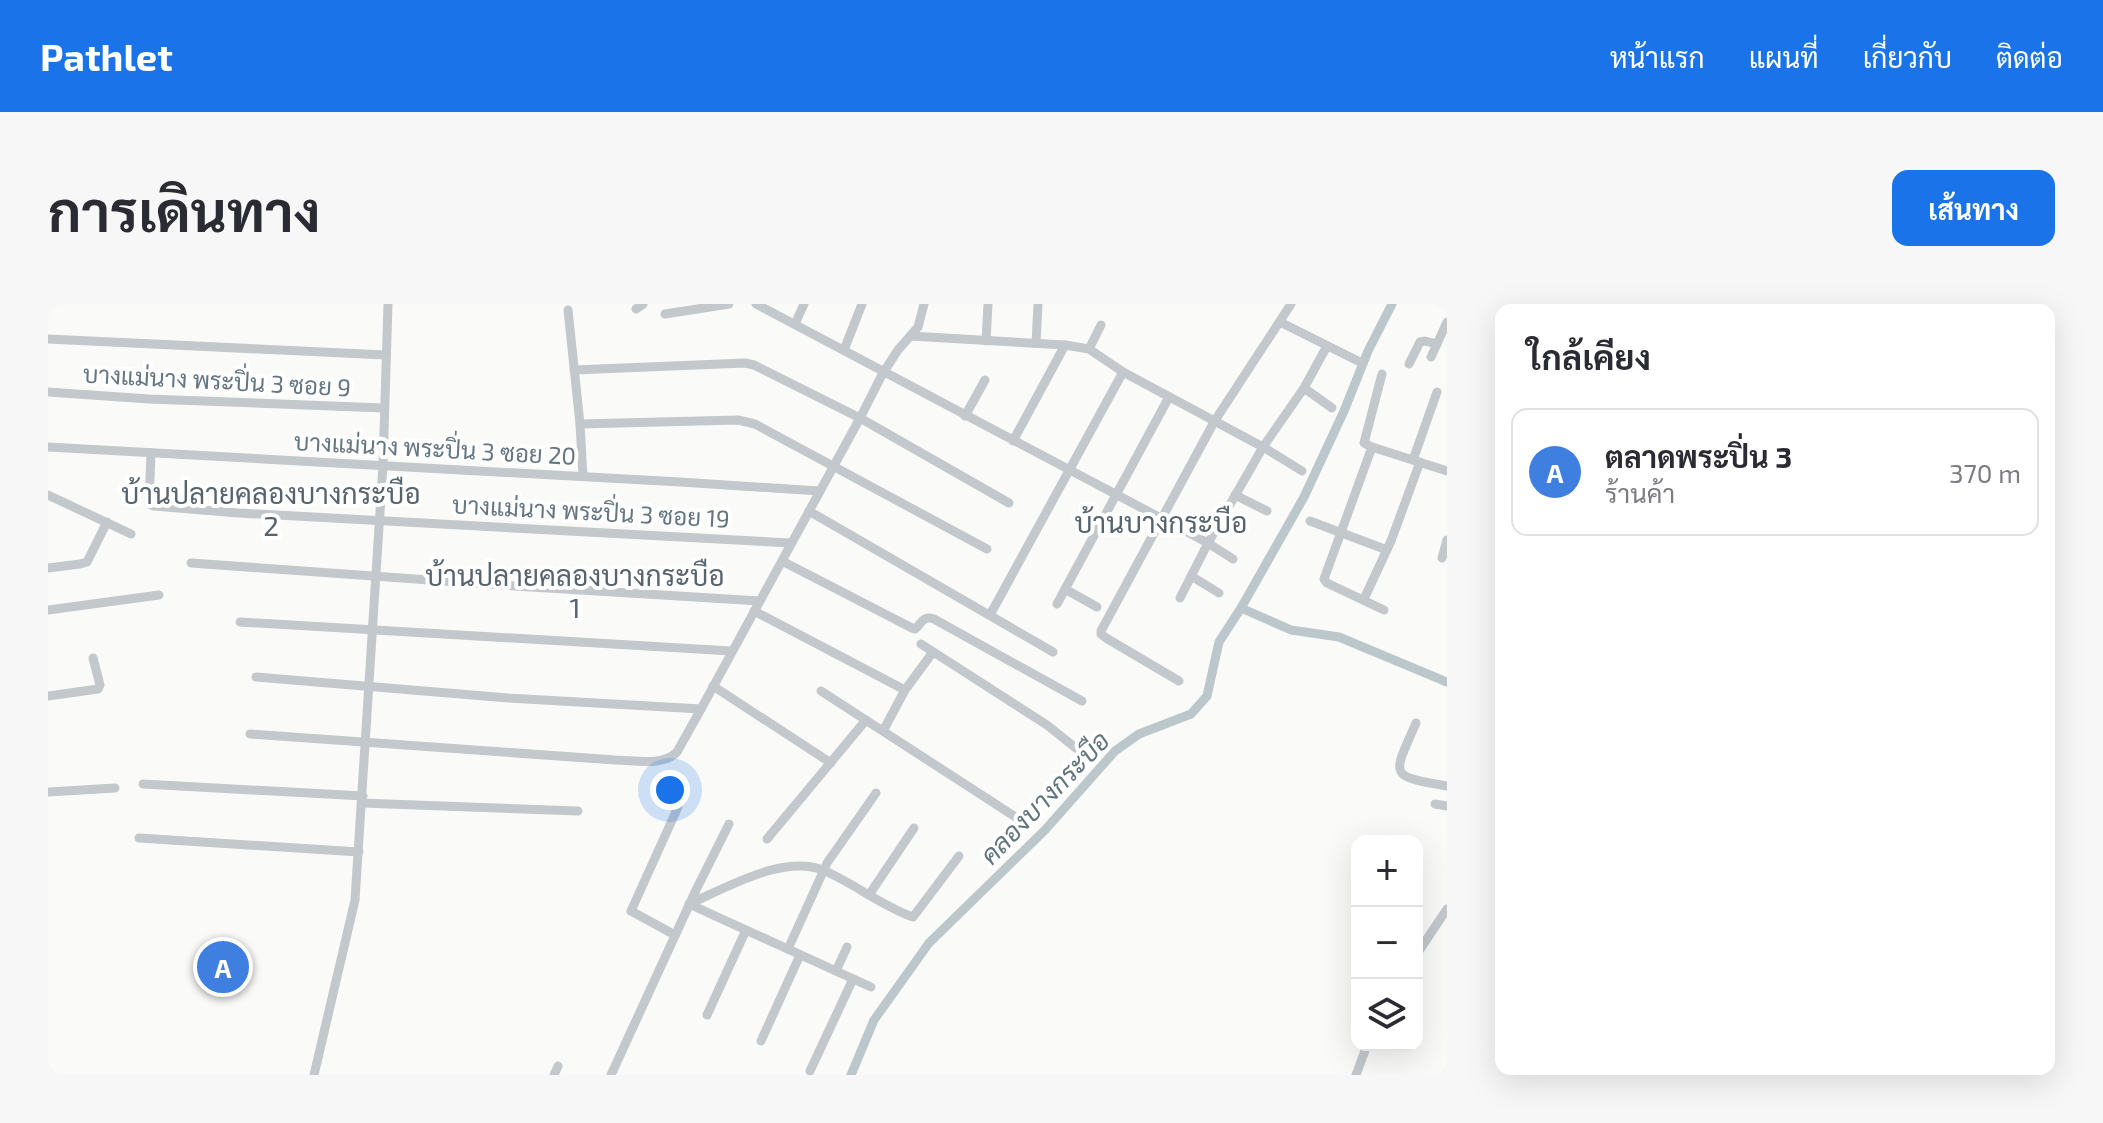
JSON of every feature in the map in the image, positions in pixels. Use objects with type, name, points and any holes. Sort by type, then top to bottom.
[{"type":"street","points":[[314,1075],[354,910],[383,465],[388,304]]},
{"type":"street","points":[[665,314],[728,304]]},
{"type":"street","points":[[756,304],[1233,559]]},
{"type":"street","points":[[795,324],[804,304]]},
{"type":"street","points":[[844,350],[862,304]]},
{"type":"street","points":[[250,734],[660,761],[671,758],[701,709],[883,373],[918,327],[924,304]]},
{"type":"street","points":[[986,341],[988,304]]},
{"type":"street","points":[[1036,343],[1038,304]]},
{"type":"street","points":[[1179,681],[1101,634],[1102,627],[1214,422],[1291,304]]},
{"type":"street","points":[[568,310],[583,476]]},
{"type":"street","points":[[1280,322],[1360,362]]},
{"type":"street","points":[[1089,349],[1101,325]]},
{"type":"street","points":[[1431,357],[1446,327]]},
{"type":"street","points":[[910,336],[1089,349],[1123,372],[1302,471]]},
{"type":"street","points":[[48,339],[385,355]]},
{"type":"street","points":[[1409,364],[1420,342],[1437,344]]},
{"type":"street","points":[[1013,441],[1065,345]]},
{"type":"street","points":[[1180,598],[1263,447],[1304,388],[1327,346]]},
{"type":"street","points":[[574,370],[754,365],[860,418],[1009,503]]},
{"type":"street","points":[[990,615],[1123,372]]},
{"type":"street","points":[[1382,374],[1364,441],[1372,447],[1447,471]]},
{"type":"street","points":[[965,416],[985,380]]},
{"type":"street","points":[[1304,388],[1332,408]]},
{"type":"street","name":"บางแม่นาง พระปิ่น 3 ซอย 9","points":[[48,392],[384,408]]},
{"type":"street","points":[[1364,599],[1387,550],[1437,392]]},
{"type":"street","points":[[1057,604],[1169,397]]},
{"type":"street","points":[[580,424],[746,421],[834,465],[987,549]]},
{"type":"street","name":"บางแม่นาง พระปิ่น 3 ซอย 20","points":[[48,447],[820,491]]},
{"type":"street","points":[[1372,447],[1324,579],[1384,610]]},
{"type":"street","name":"บางแม่นาง พระปิ่น 3 ซอย 19","points":[[151,453],[149,504],[238,513],[791,543]]},
{"type":"street","points":[[48,495],[131,534]]},
{"type":"street","points":[[1235,495],[1267,511]]},
{"type":"street","points":[[809,511],[1053,652]]},
{"type":"street","points":[[1310,521],[1387,550]]},
{"type":"street","points":[[48,568],[87,562],[107,522]]},
{"type":"street","points":[[1442,558],[1447,540]]},
{"type":"street","points":[[782,561],[912,628],[918,627],[923,619],[934,619],[1082,701]]},
{"type":"street","points":[[191,563],[760,601]]},
{"type":"street","points":[[1191,576],[1219,593]]},
{"type":"street","points":[[1065,589],[1097,607]]},
{"type":"street","points":[[48,610],[159,595]]},
{"type":"street","points":[[754,611],[905,690]]},
{"type":"street","points":[[240,622],[731,651]]},
{"type":"street","points":[[921,644],[1047,725],[1087,757]]},
{"type":"street","points":[[883,731],[905,690],[933,652]]},
{"type":"street","points":[[48,696],[98,689],[100,685],[93,658]]},
{"type":"street","points":[[256,677],[508,698],[701,709]]},
{"type":"street","points":[[713,686],[831,763]]},
{"type":"street","points":[[821,691],[1017,818]]},
{"type":"street","points":[[767,839],[866,720]]},
{"type":"street","points":[[1416,723],[1400,758],[1400,772],[1405,778],[1447,786]]},
{"type":"street","points":[[143,784],[578,811]]},
{"type":"street","points":[[48,792],[115,788]]},
{"type":"street","points":[[788,949],[827,863],[876,793]]},
{"type":"street","points":[[1435,804],[1447,806]]},
{"type":"street","points":[[675,935],[631,911],[678,807]]},
{"type":"street","points":[[611,1075],[729,824]]},
{"type":"street","points":[[869,895],[914,828]]},
{"type":"street","points":[[139,838],[359,852]]},
{"type":"street","points":[[689,904],[767,871],[803,866],[824,871],[913,917],[959,856]]},
{"type":"street","points":[[689,904],[871,987]]},
{"type":"street","points":[[1423,945],[1447,909]]},
{"type":"street","points":[[707,1015],[746,930]]},
{"type":"street","points":[[836,971],[847,947]]},
{"type":"street","points":[[761,1041],[800,955]]},
{"type":"street","points":[[810,1071],[853,979]]},
{"type":"street","points":[[1356,1075],[1365,1051]]},
{"type":"waterway","name":"คลองบางกระบือ","points":[[851,1075],[874,1020],[929,943],[1045,830],[1115,751],[1139,734],[1191,714],[1207,696],[1219,642],[1304,497],[1392,304]]},
{"type":"waterway","points":[[1241,608],[1291,630],[1339,637],[1447,682]]},
{"type":"place","name":"ตลาดพระปิ่น 3","points":[[223,967]]},
{"type":"district","name":"บ้านปลายคลองบางกระบือ 2","points":[[271,509]]},
{"type":"district","name":"บ้านบางกระบือ","points":[[1161,522]]},
{"type":"district","name":"บ้านปลายคลองบางกระบือ 1","points":[[575,591]]}]
